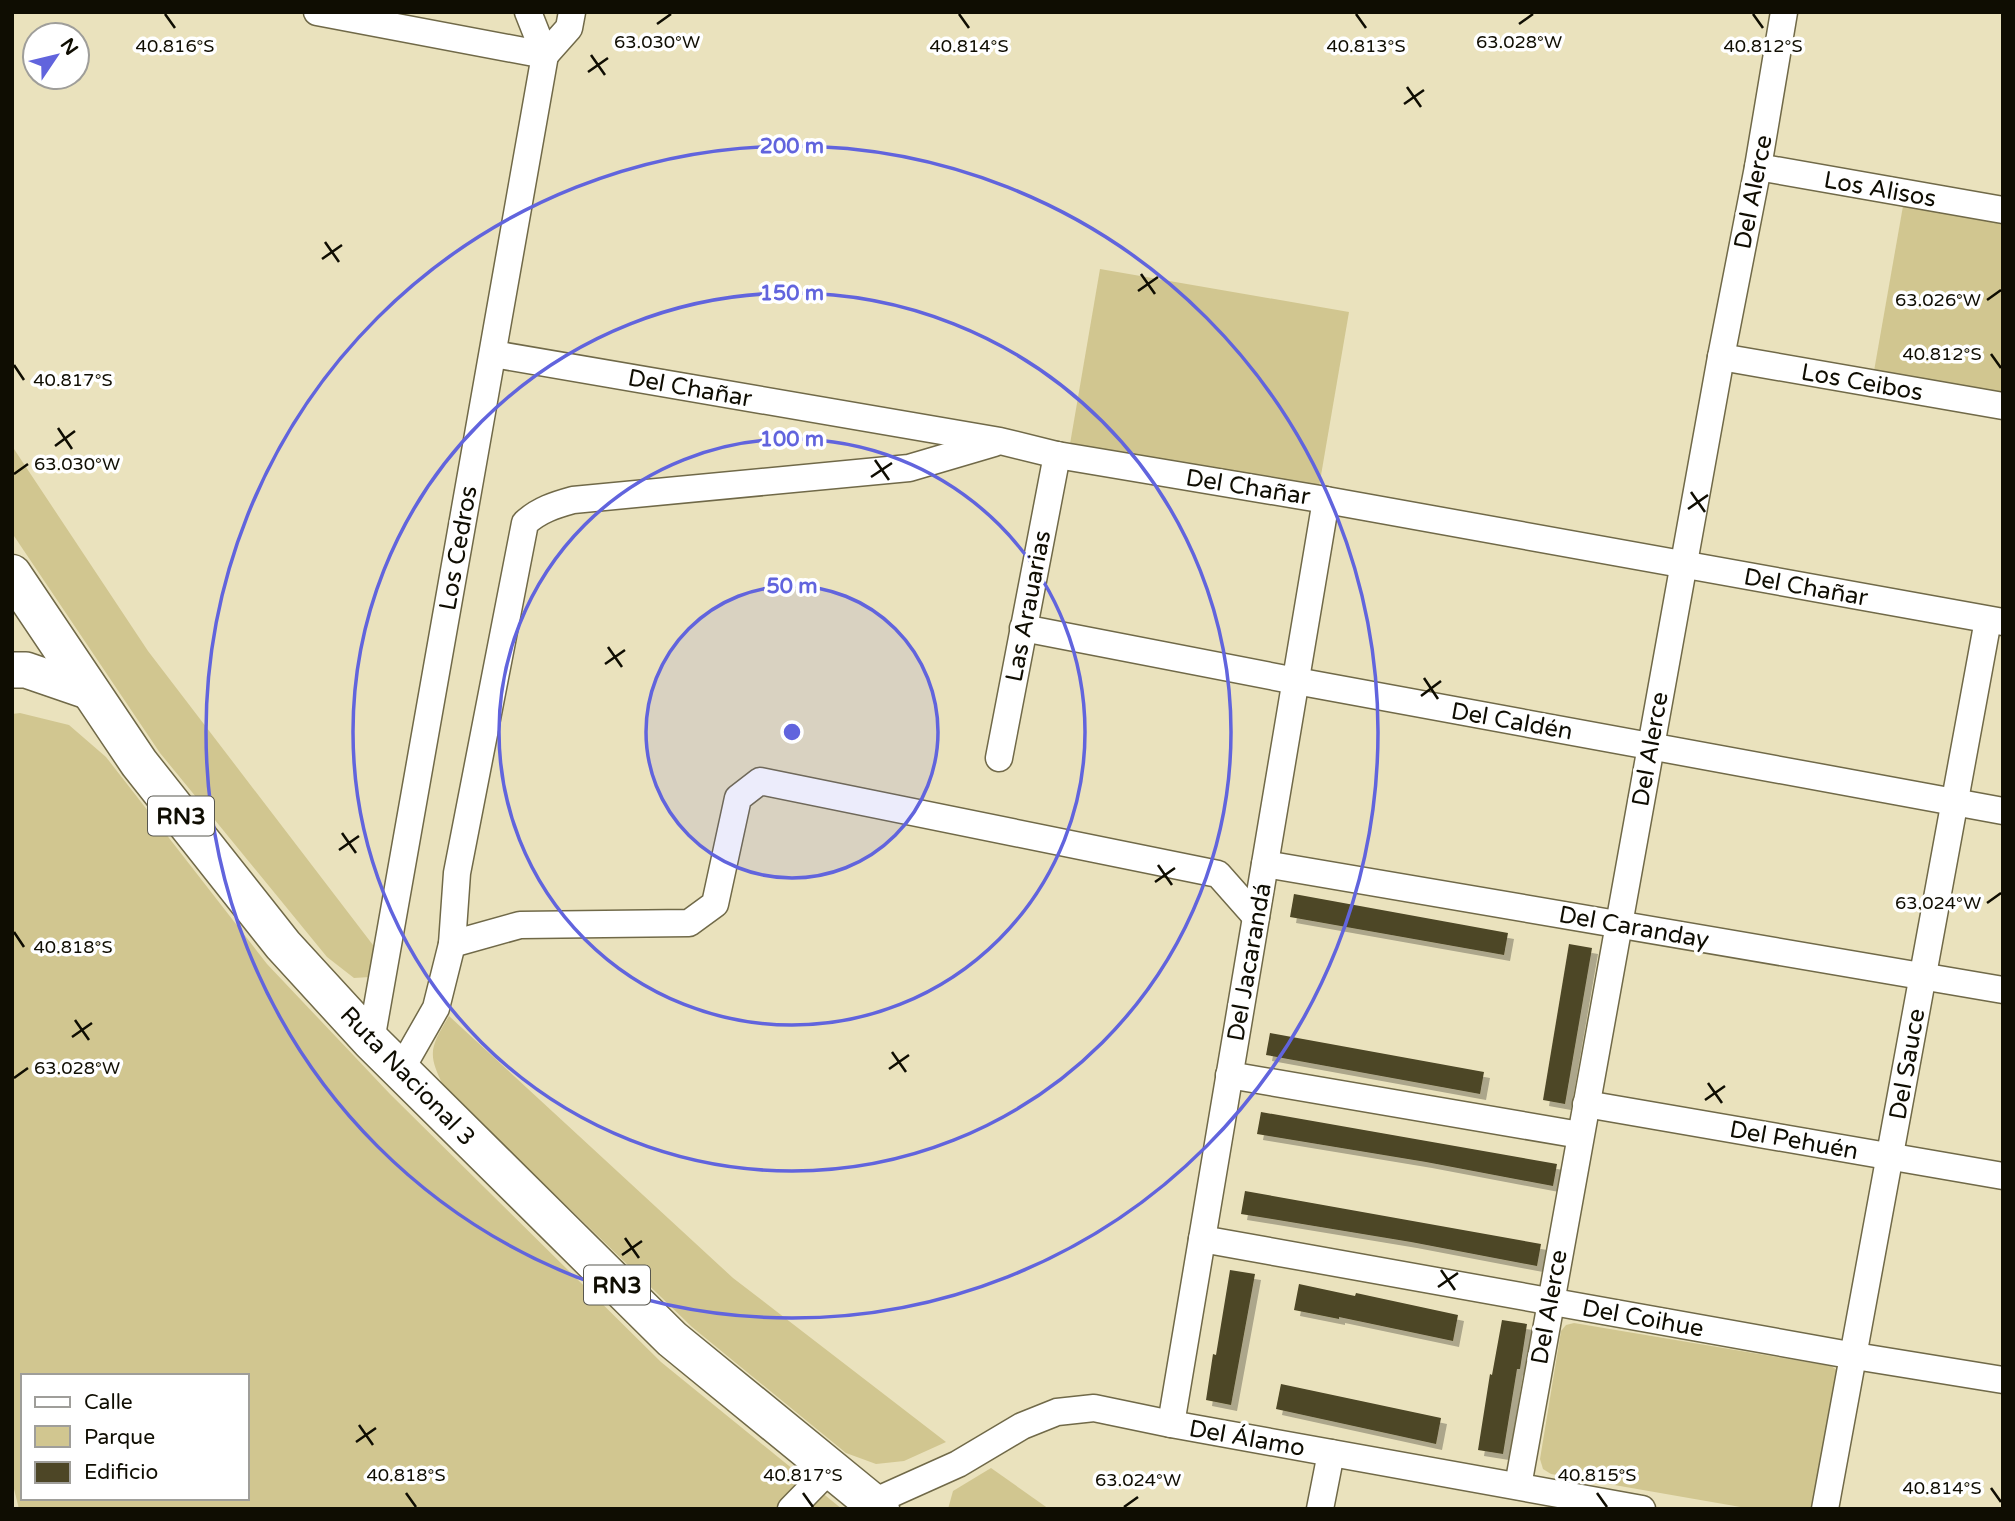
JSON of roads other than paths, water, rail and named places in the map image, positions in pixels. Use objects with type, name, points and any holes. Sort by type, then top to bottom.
[{"type":"highway","name":"Ruta Nacional 3","points":[[12,574],[139,762],[283,945],[371,1041],[672,1339],[876,1506]]},
{"type":"main road","points":[[12,670],[26,670],[93,693]]},
{"type":"street","points":[[317,12],[545,55]]},
{"type":"street","points":[[528,12],[545,55]]},
{"type":"street","points":[[545,55],[569,29],[572,12]]},
{"type":"street","name":"Del Alerce","points":[[1518,1486],[1784,12]]},
{"type":"street","name":"Los Cedros","points":[[371,1041],[545,55]]},
{"type":"street","name":"Los Alisos","points":[[1758,167],[2003,210]]},
{"type":"street","name":"Del Chañar","points":[[493,354],[1000,441],[1057,455],[1326,500],[1995,621]]},
{"type":"street","name":"Los Ceibos","points":[[1721,357],[2003,406]]},
{"type":"street","points":[[400,1071],[436,1008],[452,944],[457,873],[526,523],[533,516],[553,506],[573,500],[909,468],[1000,441]]},
{"type":"street","name":"Las Arauarias","points":[[999,758],[1057,455]]},
{"type":"street","name":"Del Jacarandá","points":[[1171,1424],[1326,500]]},
{"type":"street","name":"Del Sauce","points":[[1825,1509],[1955,802],[1995,621]]},
{"type":"street","name":"Del Caldén","points":[[1023,628],[2003,811]]},
{"type":"street","points":[[452,944],[520,925],[689,923],[715,904],[738,798],[760,781],[1217,874],[1256,917]]},
{"type":"street","name":"Del Caranday","points":[[1265,864],[2003,990]]},
{"type":"street","points":[[1230,1076],[1580,1135]]},
{"type":"street","name":"Del Pehuén","points":[[1586,1104],[2003,1177]]},
{"type":"street","name":"Del Coihue","points":[[1202,1239],[1854,1356],[2003,1380]]},
{"type":"street","name":"Del Álamo","points":[[876,1506],[958,1464],[1022,1426],[1057,1412],[1094,1408],[1642,1509]]},
{"type":"street","points":[[1320,1509],[1331,1453]]},
{"type":"street","points":[[791,1509],[830,1469]]}]
